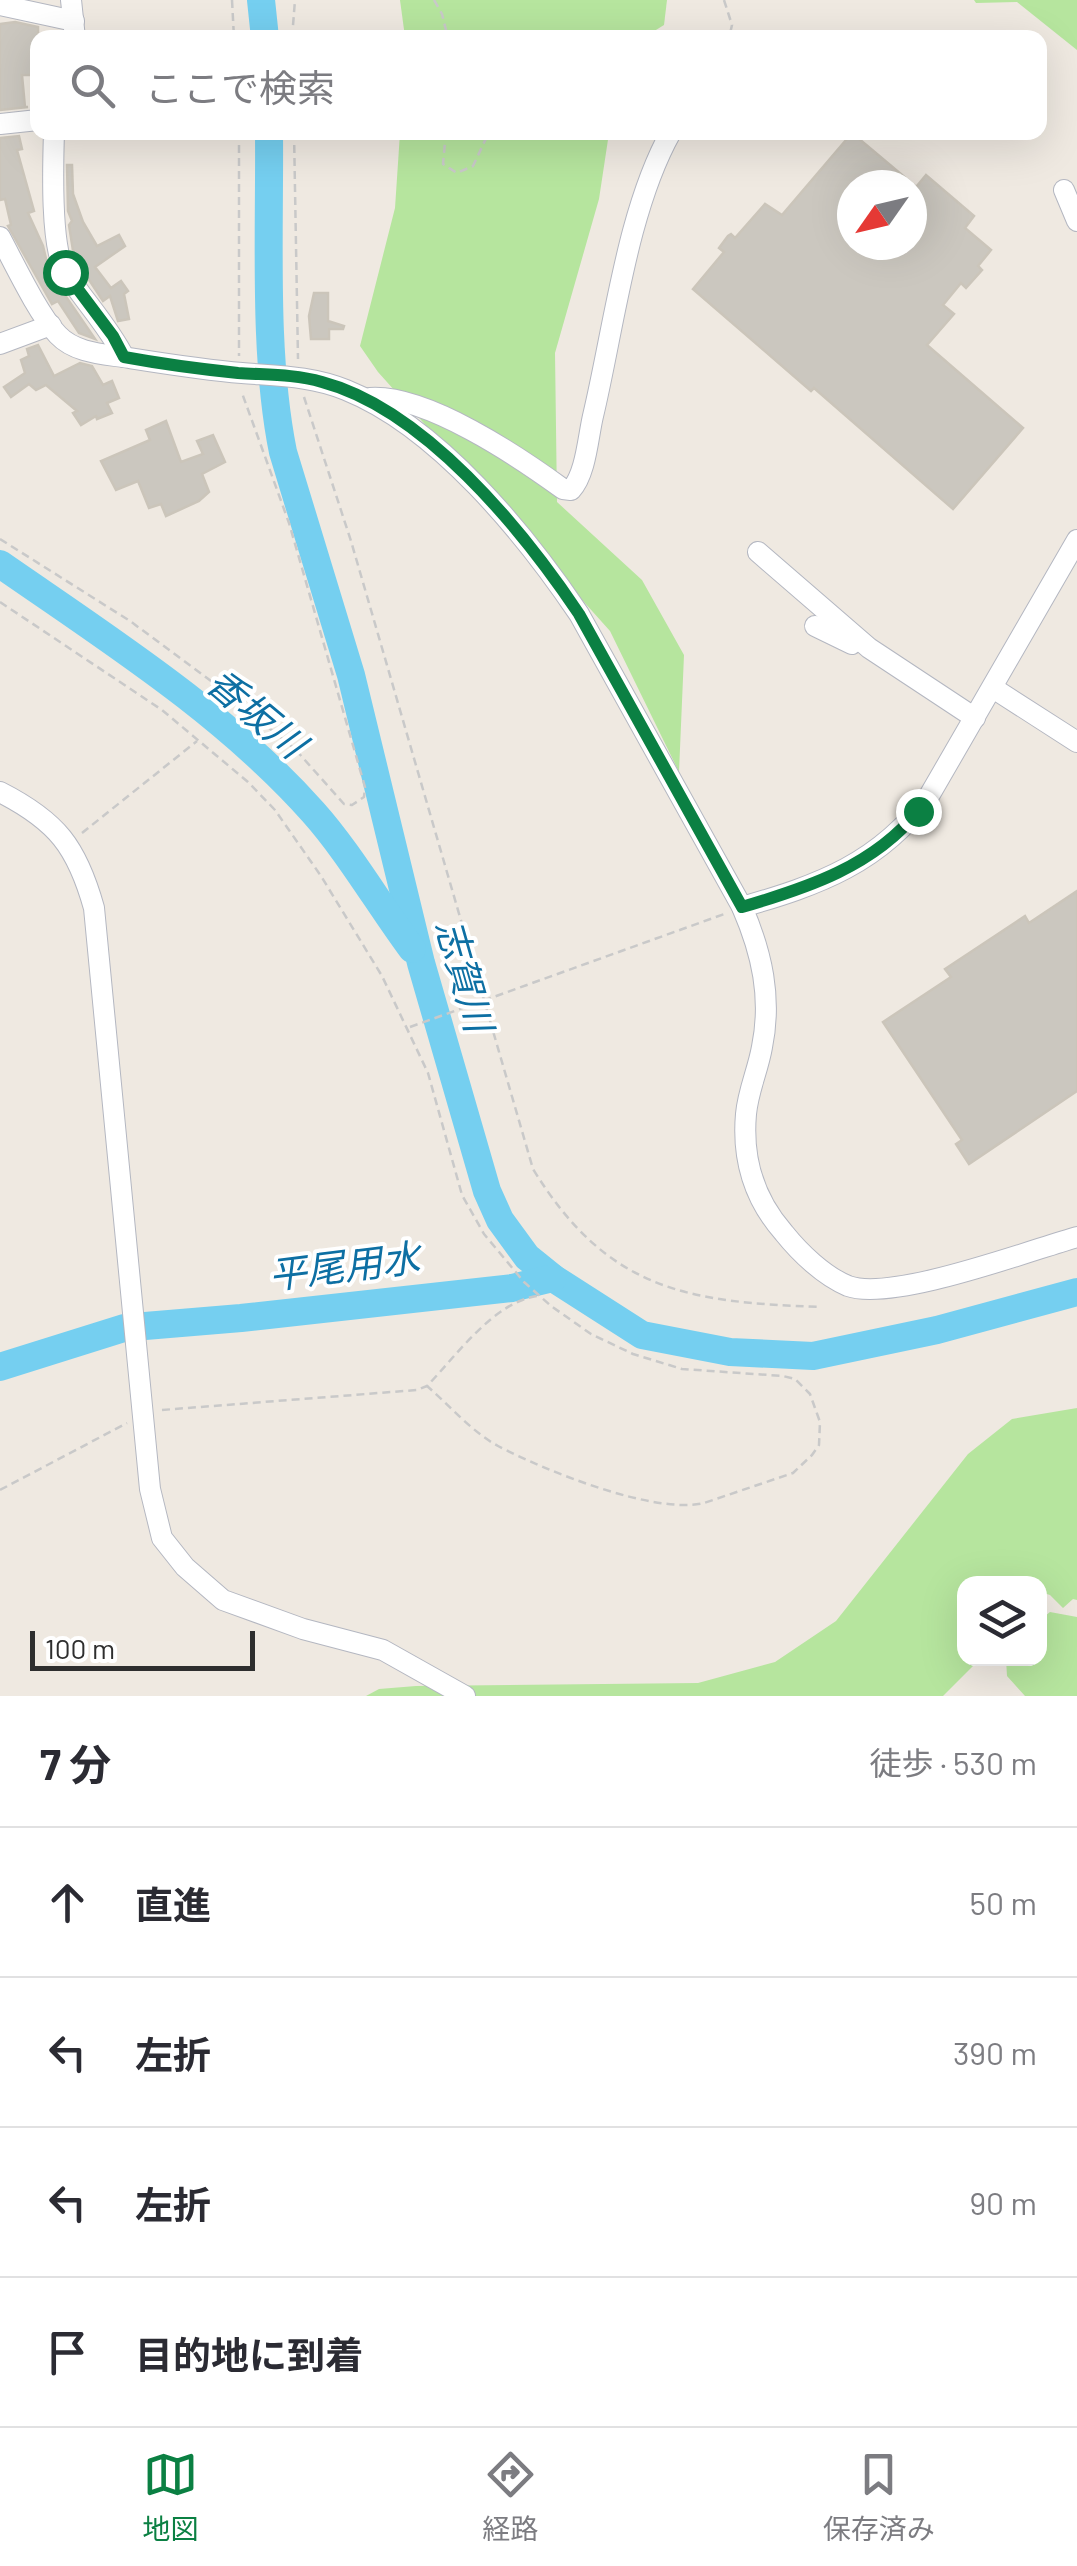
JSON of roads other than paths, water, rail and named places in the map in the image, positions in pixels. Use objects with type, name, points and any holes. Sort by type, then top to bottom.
[{"type":"street","points":[[0,5],[73,19]]},
{"type":"street","points":[[0,124],[30,121]]},
{"type":"street","points":[[54,140],[53,214],[61,264],[124,357]]},
{"type":"street","points":[[0,238],[51,326],[74,346],[240,373],[297,376],[364,399],[392,401],[436,415],[505,448],[563,489],[571,490],[576,485],[613,333],[621,282],[652,168],[668,140]]},
{"type":"street","points":[[1064,190],[1077,221]]},
{"type":"street","points":[[0,344],[51,326]]},
{"type":"street","points":[[364,399],[426,442],[485,495],[550,570],[579,614],[742,907],[756,939],[767,994],[763,1045],[746,1109],[748,1169],[768,1214],[794,1246],[847,1285],[873,1289],[916,1283],[1077,1237]]},
{"type":"street","points":[[742,907],[827,878],[855,865],[894,838],[929,796],[1077,540]]},
{"type":"street","points":[[758,552],[869,648],[975,718]]},
{"type":"street","points":[[815,626],[856,646],[869,648]]},
{"type":"street","points":[[993,688],[1077,742]]},
{"type":"street","points":[[0,792],[50,822],[68,843],[88,889],[97,929],[156,1525],[172,1553],[222,1600],[249,1612],[383,1650],[464,1696]]},
{"type":"waterway","name":"志賀川","points":[[261,0],[264,30]]},
{"type":"waterway","name":"志賀川","points":[[269,140],[270,334],[283,452],[351,675],[421,963],[487,1191],[500,1220],[527,1257],[642,1335],[730,1352],[813,1356],[937,1330],[1077,1292]]},
{"type":"waterway","name":"香坂川","points":[[0,564],[164,679],[279,776],[339,844],[412,949]]},
{"type":"waterway","name":"平尾用水","points":[[145,1326],[512,1288],[553,1278]]},
{"type":"waterway","name":"平尾用水","points":[[0,1367],[124,1328]]}]
